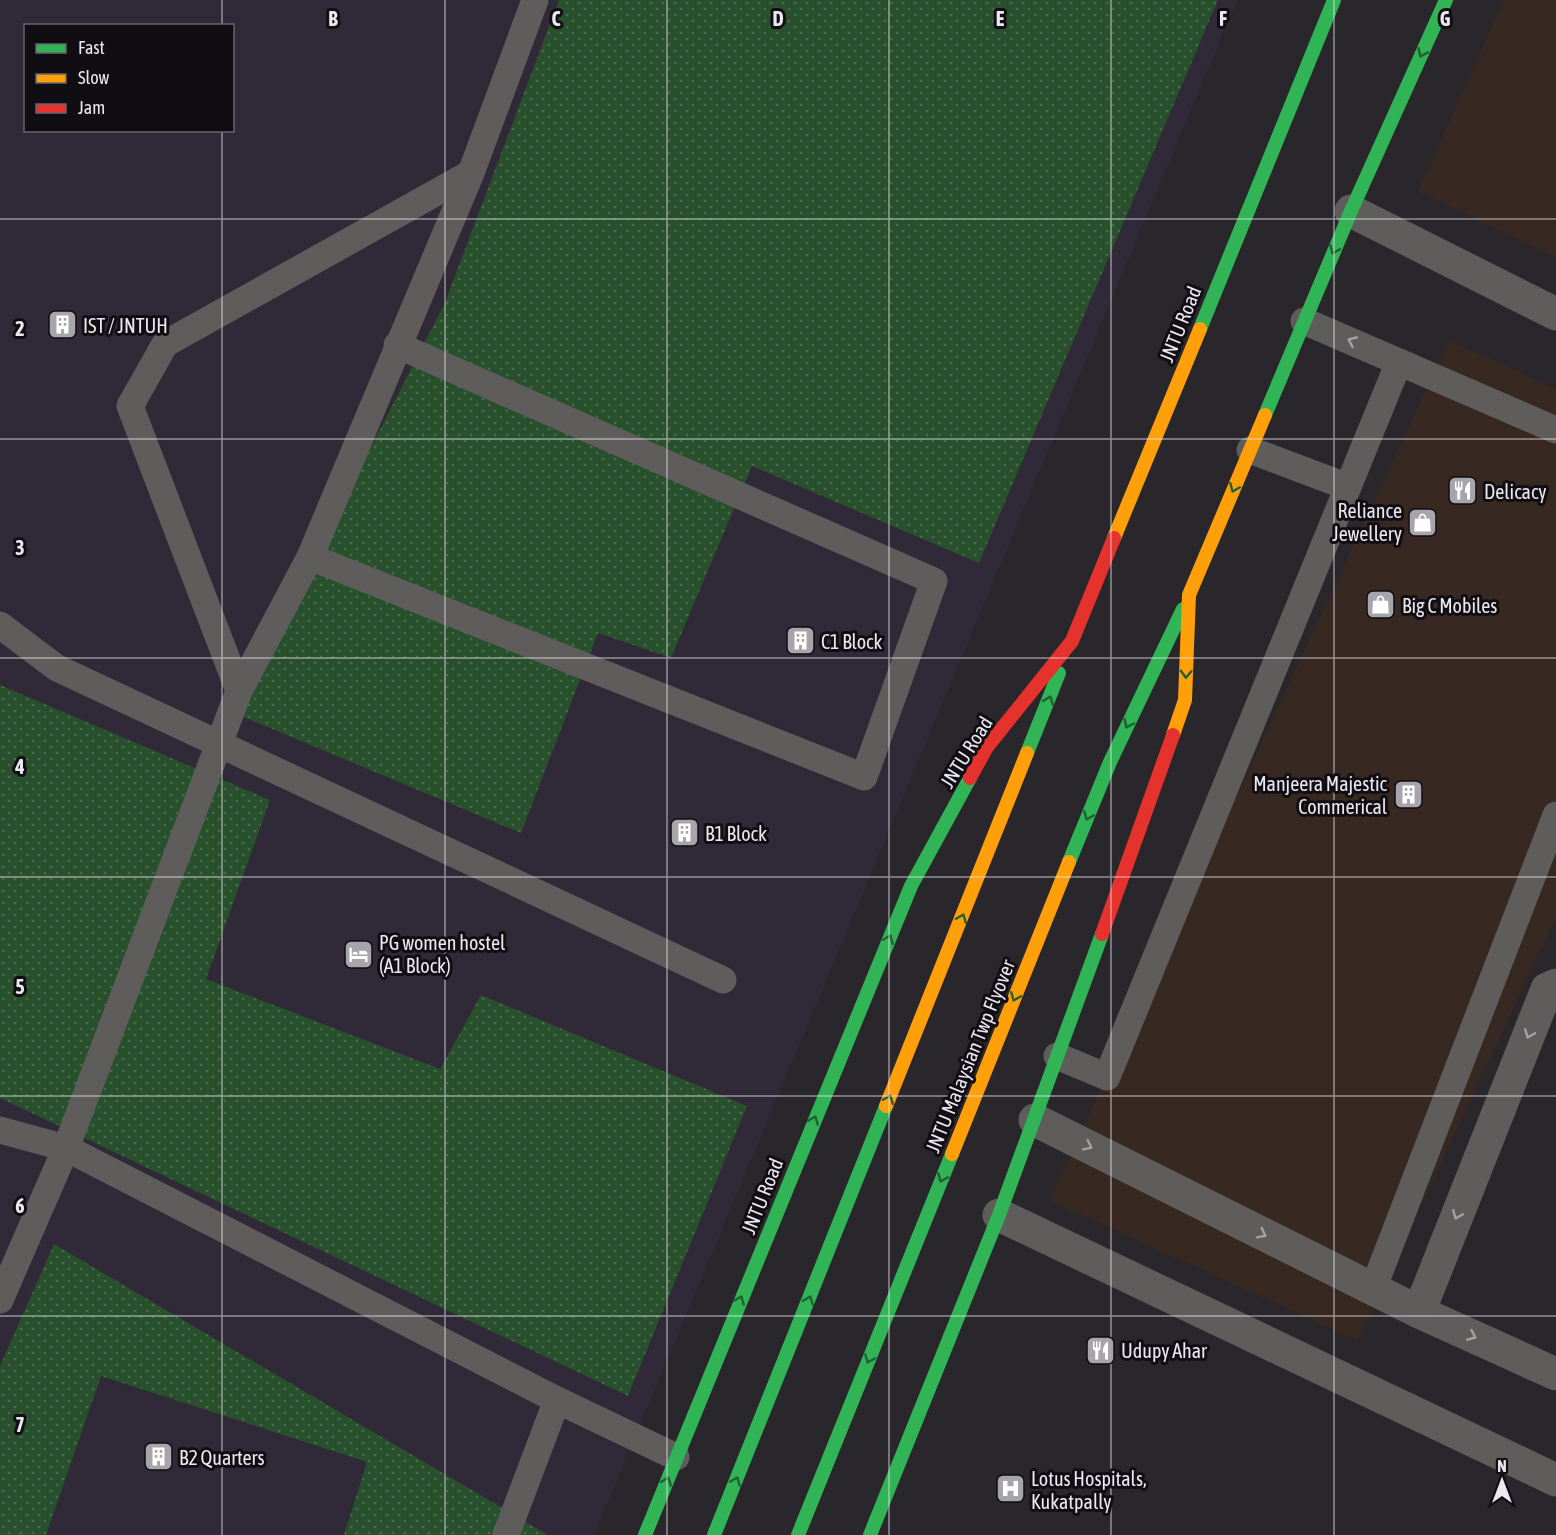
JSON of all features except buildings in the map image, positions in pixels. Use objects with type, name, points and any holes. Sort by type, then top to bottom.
[{"type":"main road","name":"JNTU Road","points":[[645,1535],[910,886],[987,747],[1072,641],[1334,0]]},
{"type":"main road","points":[[870,1535],[1035,1120],[1185,700],[1189,595],[1351,211],[1446,0]]},
{"type":"main road","name":"JNTU Malaysian Twp Flyover","points":[[798,1535],[1110,762],[1189,595]]},
{"type":"main road","points":[[714,1535],[1072,641]]},
{"type":"street","points":[[1351,211],[1556,314]]},
{"type":"street","points":[[1419,1312],[1547,989],[1556,984]]},
{"type":"street","points":[[1035,1120],[1419,1312],[1556,1374]]},
{"type":"street","points":[[999,1215],[1556,1480]]},
{"type":"lane","points":[[0,1300],[66,1148],[239,691],[310,557],[397,345],[471,174],[535,0]]},
{"type":"lane","points":[[239,691],[130,406],[165,344],[471,174]]},
{"type":"lane","points":[[1304,321],[1556,430]]},
{"type":"lane","points":[[310,557],[864,777],[934,581],[397,345]]},
{"type":"lane","points":[[1057,1056],[1107,1077],[1399,362]]},
{"type":"lane","points":[[1250,450],[1348,487]]},
{"type":"lane","points":[[0,625],[57,668],[723,980]]},
{"type":"lane","points":[[1373,1289],[1556,815]]},
{"type":"lane","points":[[0,1130],[66,1148],[557,1400],[676,1457]]},
{"type":"lane","points":[[506,1535],[557,1400]]},
{"type":"shaded area","points":[[0,0],[1237,0],[594,1535],[0,1535]]},
{"type":"shaded area","points":[[1504,0],[1556,0],[1556,258],[1418,191]]},
{"type":"shaded area","points":[[1449,340],[1556,389],[1556,917],[1358,1341],[1049,1200]]},
{"type":"green space","points":[[559,0],[1218,0],[979,563],[752,466],[671,658],[598,633],[521,833],[234,713],[444,305]]},
{"type":"green space","points":[[0,685],[270,800],[206,979],[440,1069],[481,995],[747,1106],[628,1396],[0,1098]]},
{"type":"green space","points":[[54,1244],[548,1535],[344,1535],[367,1462],[101,1376],[46,1535],[0,1535],[0,1366]]},
{"type":"traffic: fast","points":[[1200,329],[1334,0]]},
{"type":"traffic: fast","points":[[1265,415],[1351,211],[1446,0]]},
{"type":"traffic: fast","points":[[1069,862],[1110,762],[1183,609]]},
{"type":"traffic: fast","points":[[1027,753],[1059,673]]},
{"type":"traffic: fast","points":[[645,1535],[911,886],[970,778]]},
{"type":"traffic: fast","points":[[870,1535],[999,1215],[1102,934]]},
{"type":"traffic: fast","points":[[714,1535],[886,1106]]},
{"type":"traffic: fast","points":[[798,1535],[952,1154]]},
{"type":"traffic: slow","points":[[1114,538],[1200,329]]},
{"type":"traffic: slow","points":[[1173,735],[1185,700],[1189,595],[1265,415]]},
{"type":"traffic: slow","points":[[886,1106],[1027,753]]},
{"type":"traffic: slow","points":[[952,1154],[1069,862]]},
{"type":"traffic: jam","points":[[970,778],[987,747],[1072,641],[1114,538]]},
{"type":"traffic: jam","points":[[1102,934],[1173,735]]},
{"type":"place","name":"IST / JNTUH","points":[[62,325]]},
{"type":"place","name":"Delicacy","points":[[1463,491]]},
{"type":"place","name":"Reliance Jewellery","points":[[1423,522]]},
{"type":"place","name":"Big C Mobiles","points":[[1381,605]]},
{"type":"place","name":"C1 Block","points":[[800,641]]},
{"type":"place","name":"Manjeera Majestic Commerical","points":[[1408,794]]},
{"type":"place","name":"B1 Block","points":[[684,833]]},
{"type":"place","name":"PG women hostel (A1 Block)","points":[[358,954]]},
{"type":"place","name":"Udupy Ahar","points":[[1100,1350]]},
{"type":"place","name":"B2 Quarters","points":[[158,1457]]},
{"type":"place","name":"Lotus Hospitals, Kukatpally","points":[[1010,1489]]}]
